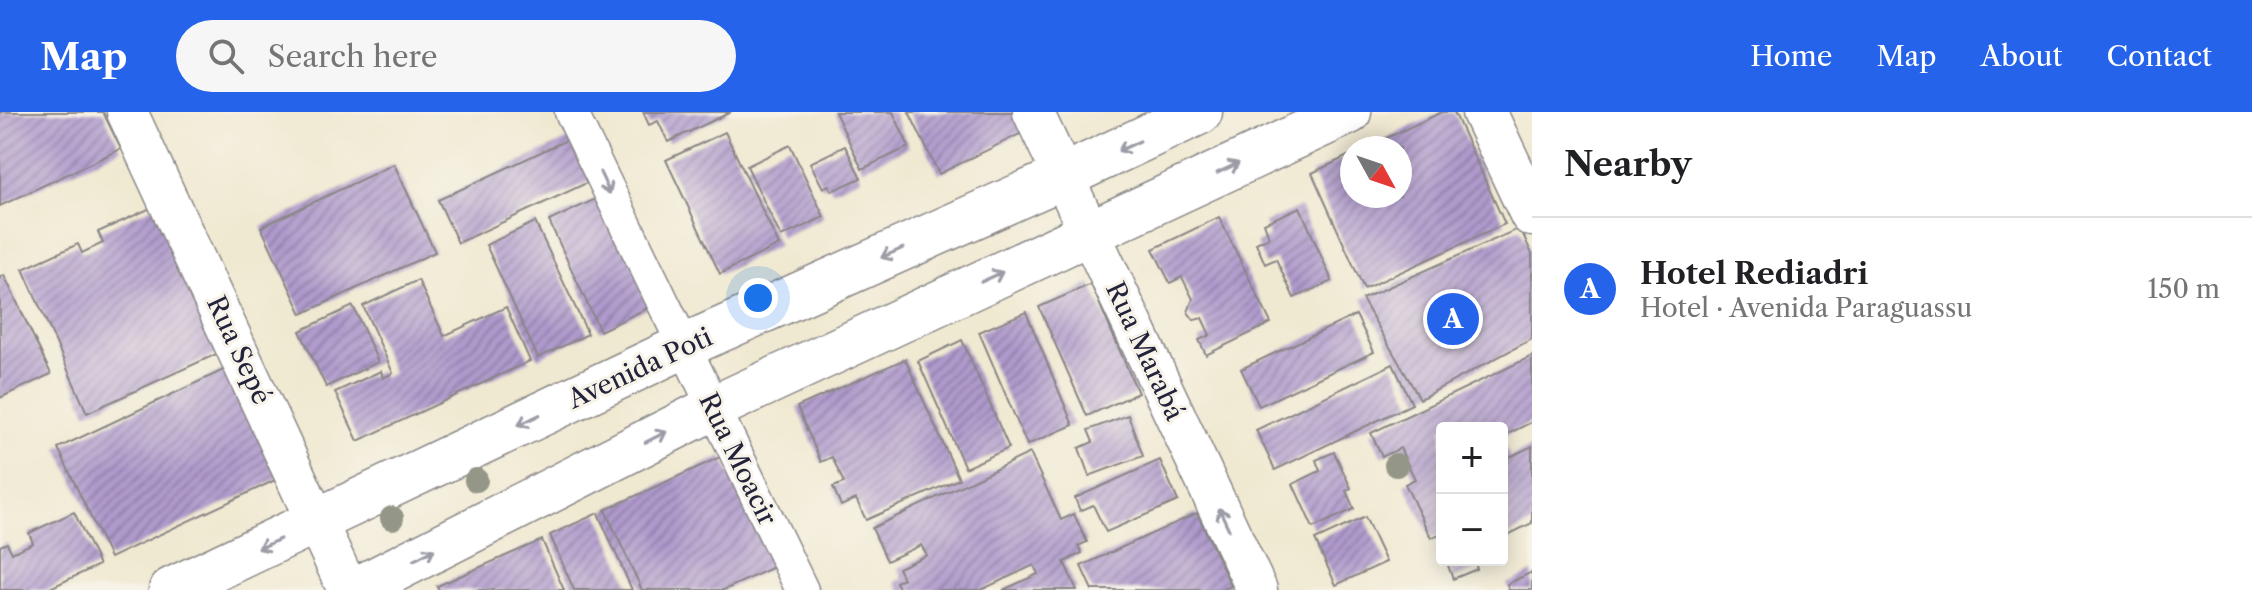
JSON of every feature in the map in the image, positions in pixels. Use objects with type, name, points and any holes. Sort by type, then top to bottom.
[{"type":"main road","name":"Avenida Poti","points":[[171,590],[682,347],[1200,112]]},
{"type":"main road","points":[[355,590],[713,408],[1349,112]]},
{"type":"main road","points":[[1484,112],[1532,214]]},
{"type":"street","name":"Rua Sepé","points":[[127,112],[348,590]]},
{"type":"street","name":"Rua Moacir","points":[[571,112],[802,590]]},
{"type":"street","name":"Rua Marabá","points":[[1033,112],[1257,590]]},
{"type":"building","points":[[0,112],[103,112],[121,149],[0,206]]},
{"type":"building","points":[[643,112],[731,112],[668,142],[658,121],[649,125]]},
{"type":"building","points":[[835,112],[893,112],[909,147],[862,169]]},
{"type":"building","points":[[909,112],[1020,112],[1028,130],[939,174]]},
{"type":"building","points":[[1442,112],[1454,112],[1505,224],[1364,289],[1312,173],[1340,160],[1340,208],[1412,208],[1412,136],[1391,136]]},
{"type":"building","points":[[725,132],[779,245],[720,274],[666,160]]},
{"type":"building","points":[[573,137],[593,180],[458,243],[438,200]]},
{"type":"building","points":[[790,145],[824,217],[781,237],[747,166]]},
{"type":"building","points":[[845,146],[861,178],[832,191],[829,185],[823,188],[810,163]]},
{"type":"building","points":[[394,164],[435,252],[302,314],[261,227]]},
{"type":"building","points":[[604,195],[654,305],[600,331],[549,221]]},
{"type":"building","points":[[155,206],[221,352],[87,413],[23,269],[78,244],[82,253],[103,243],[98,232]]},
{"type":"building","points":[[1300,207],[1332,281],[1294,298],[1276,259],[1265,264],[1256,243],[1269,237],[1264,223]]},
{"type":"building","points":[[1219,217],[1271,323],[1206,355],[1199,340],[1210,335],[1202,318],[1194,320],[1188,312],[1193,299],[1182,277],[1170,283],[1153,249]]},
{"type":"building","points":[[535,222],[588,334],[538,358],[486,245]]},
{"type":"building","points":[[1520,228],[1532,254],[1532,339],[1420,399],[1362,299]]},
{"type":"building","points":[[4,275],[51,374],[0,398],[0,277]]},
{"type":"building","points":[[418,280],[444,336],[506,307],[530,361],[358,441],[335,392],[381,371],[383,378],[393,373],[363,306]]},
{"type":"building","points":[[1091,284],[1138,393],[1087,416],[1039,307]]},
{"type":"building","points":[[353,306],[378,362],[326,387],[300,331]]},
{"type":"building","points":[[1026,312],[1073,425],[1027,445],[979,332]]},
{"type":"building","points":[[1356,315],[1374,352],[1259,406],[1241,369]]},
{"type":"building","points":[[962,340],[1009,448],[965,468],[918,361]]},
{"type":"building","points":[[1532,356],[1532,422],[1508,434],[1508,422],[1436,422],[1436,536],[1431,538],[1405,484],[1415,479],[1400,448],[1382,457],[1371,433]]},
{"type":"building","points":[[905,359],[959,479],[866,520],[856,499],[841,506],[833,487],[844,483],[832,457],[821,462],[797,407]]},
{"type":"building","points":[[236,364],[288,474],[110,558],[58,448]]},
{"type":"building","points":[[1393,364],[1412,404],[1275,470],[1256,430]]},
{"type":"building","points":[[1128,415],[1143,456],[1089,476],[1079,448],[1093,442],[1088,430]]},
{"type":"building","points":[[1532,446],[1532,523],[1508,535],[1508,453],[1510,457]]},
{"type":"building","points":[[1334,452],[1351,488],[1346,491],[1354,509],[1313,528],[1293,484],[1320,471],[1316,460]]},
{"type":"building","points":[[1030,453],[1061,520],[1074,514],[1087,542],[1078,546],[1082,553],[1064,562],[1077,590],[1003,590],[1038,574],[1034,565],[981,590],[900,590],[896,582],[903,579],[898,568],[927,555],[921,545],[887,561],[872,528]]},
{"type":"building","points":[[722,456],[774,567],[724,590],[642,590],[605,510]]},
{"type":"building","points":[[1160,460],[1178,501],[1106,532],[1093,505],[1080,511],[1075,498]]},
{"type":"building","points":[[74,512],[99,565],[46,590],[0,590],[0,546],[7,543],[12,553],[33,543],[29,533]]},
{"type":"building","points":[[598,513],[632,590],[574,590],[550,535]]},
{"type":"building","points":[[1197,513],[1231,586],[1222,590],[1092,590],[1081,566]]},
{"type":"building","points":[[1365,517],[1386,562],[1336,585],[1315,540]]},
{"type":"building","points":[[542,540],[564,590],[439,590],[437,586]]},
{"type":"building","points":[[1448,566],[1476,566],[1477,569],[1453,579]]},
{"type":"building","points":[[1532,572],[1532,590],[1509,590],[1507,584]]},
{"type":"place","name":"Hotel Rediadri","points":[[1453,319]]}]
